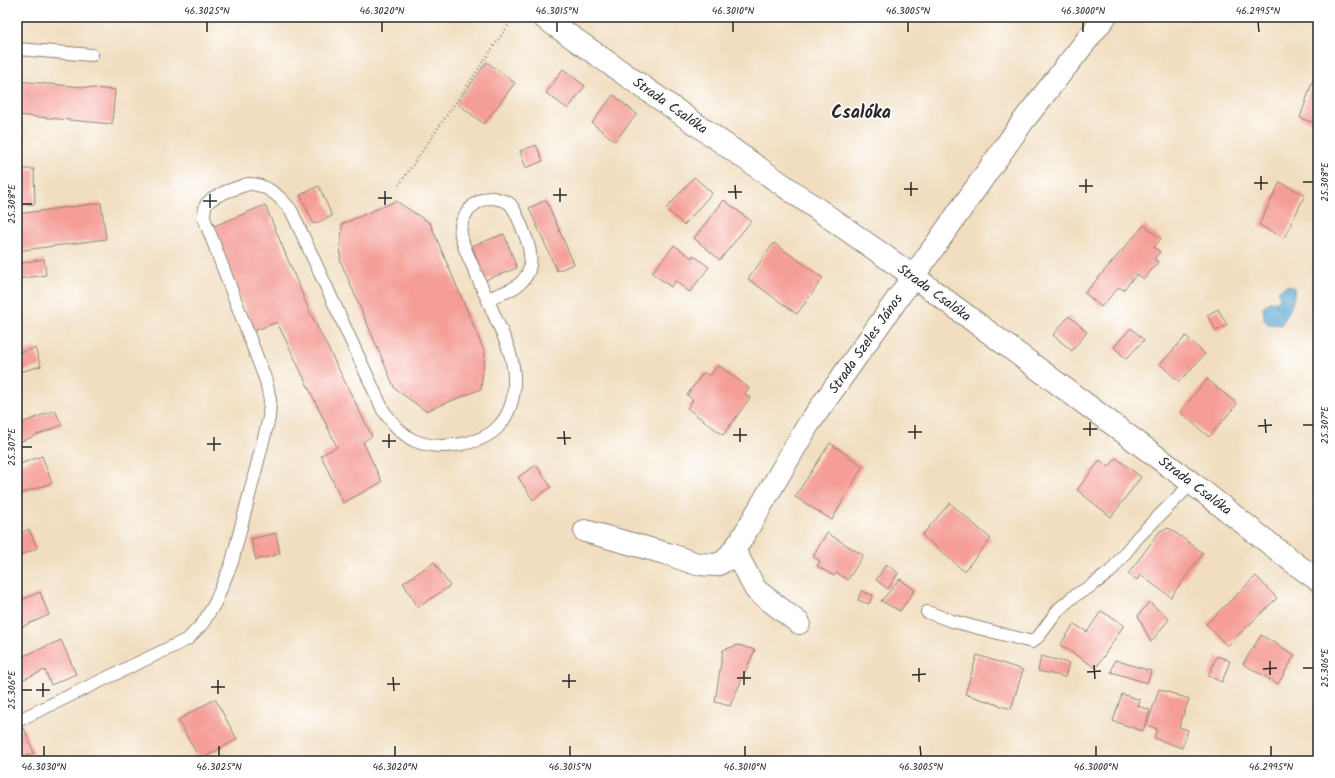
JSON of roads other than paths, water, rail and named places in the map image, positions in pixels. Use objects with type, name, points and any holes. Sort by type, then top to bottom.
[{"type":"street","name":"Strada Csalóka","points":[[543,17],[913,276],[1192,483],[1318,580]]},
{"type":"street","name":"Strada Szeles János","points":[[585,530],[698,564],[717,565],[726,560],[741,540],[808,425],[1024,120],[1106,17]]},
{"type":"street","points":[[734,550],[756,590],[799,623]]},
{"type":"lane","points":[[17,49],[92,55]]},
{"type":"lane","points":[[17,721],[188,639],[203,623],[215,603],[232,562],[269,418],[270,400],[266,381],[204,218],[206,205],[209,201],[215,197],[248,184],[254,184],[270,190],[291,210],[384,410],[392,422],[401,431],[411,439],[420,443],[433,446],[446,446],[475,440],[487,435],[498,427],[511,407],[514,393],[513,366],[510,350],[487,299],[463,244],[461,233],[463,222],[467,213],[475,204],[483,199],[491,198],[501,199],[509,203],[515,211],[530,252],[531,261],[529,271],[518,286],[487,299]]},
{"type":"lane","points":[[926,612],[952,621],[1032,642],[1039,636],[1059,609],[1074,596],[1110,572],[1138,537],[1192,483]]},
{"type":"water","points":[[1289,285],[1294,288],[1294,297],[1286,317],[1281,325],[1268,324],[1264,320],[1263,307],[1269,302],[1278,301],[1280,297],[1278,291]]},
{"type":"district","name":"Csalóka","points":[[861,113]]}]
